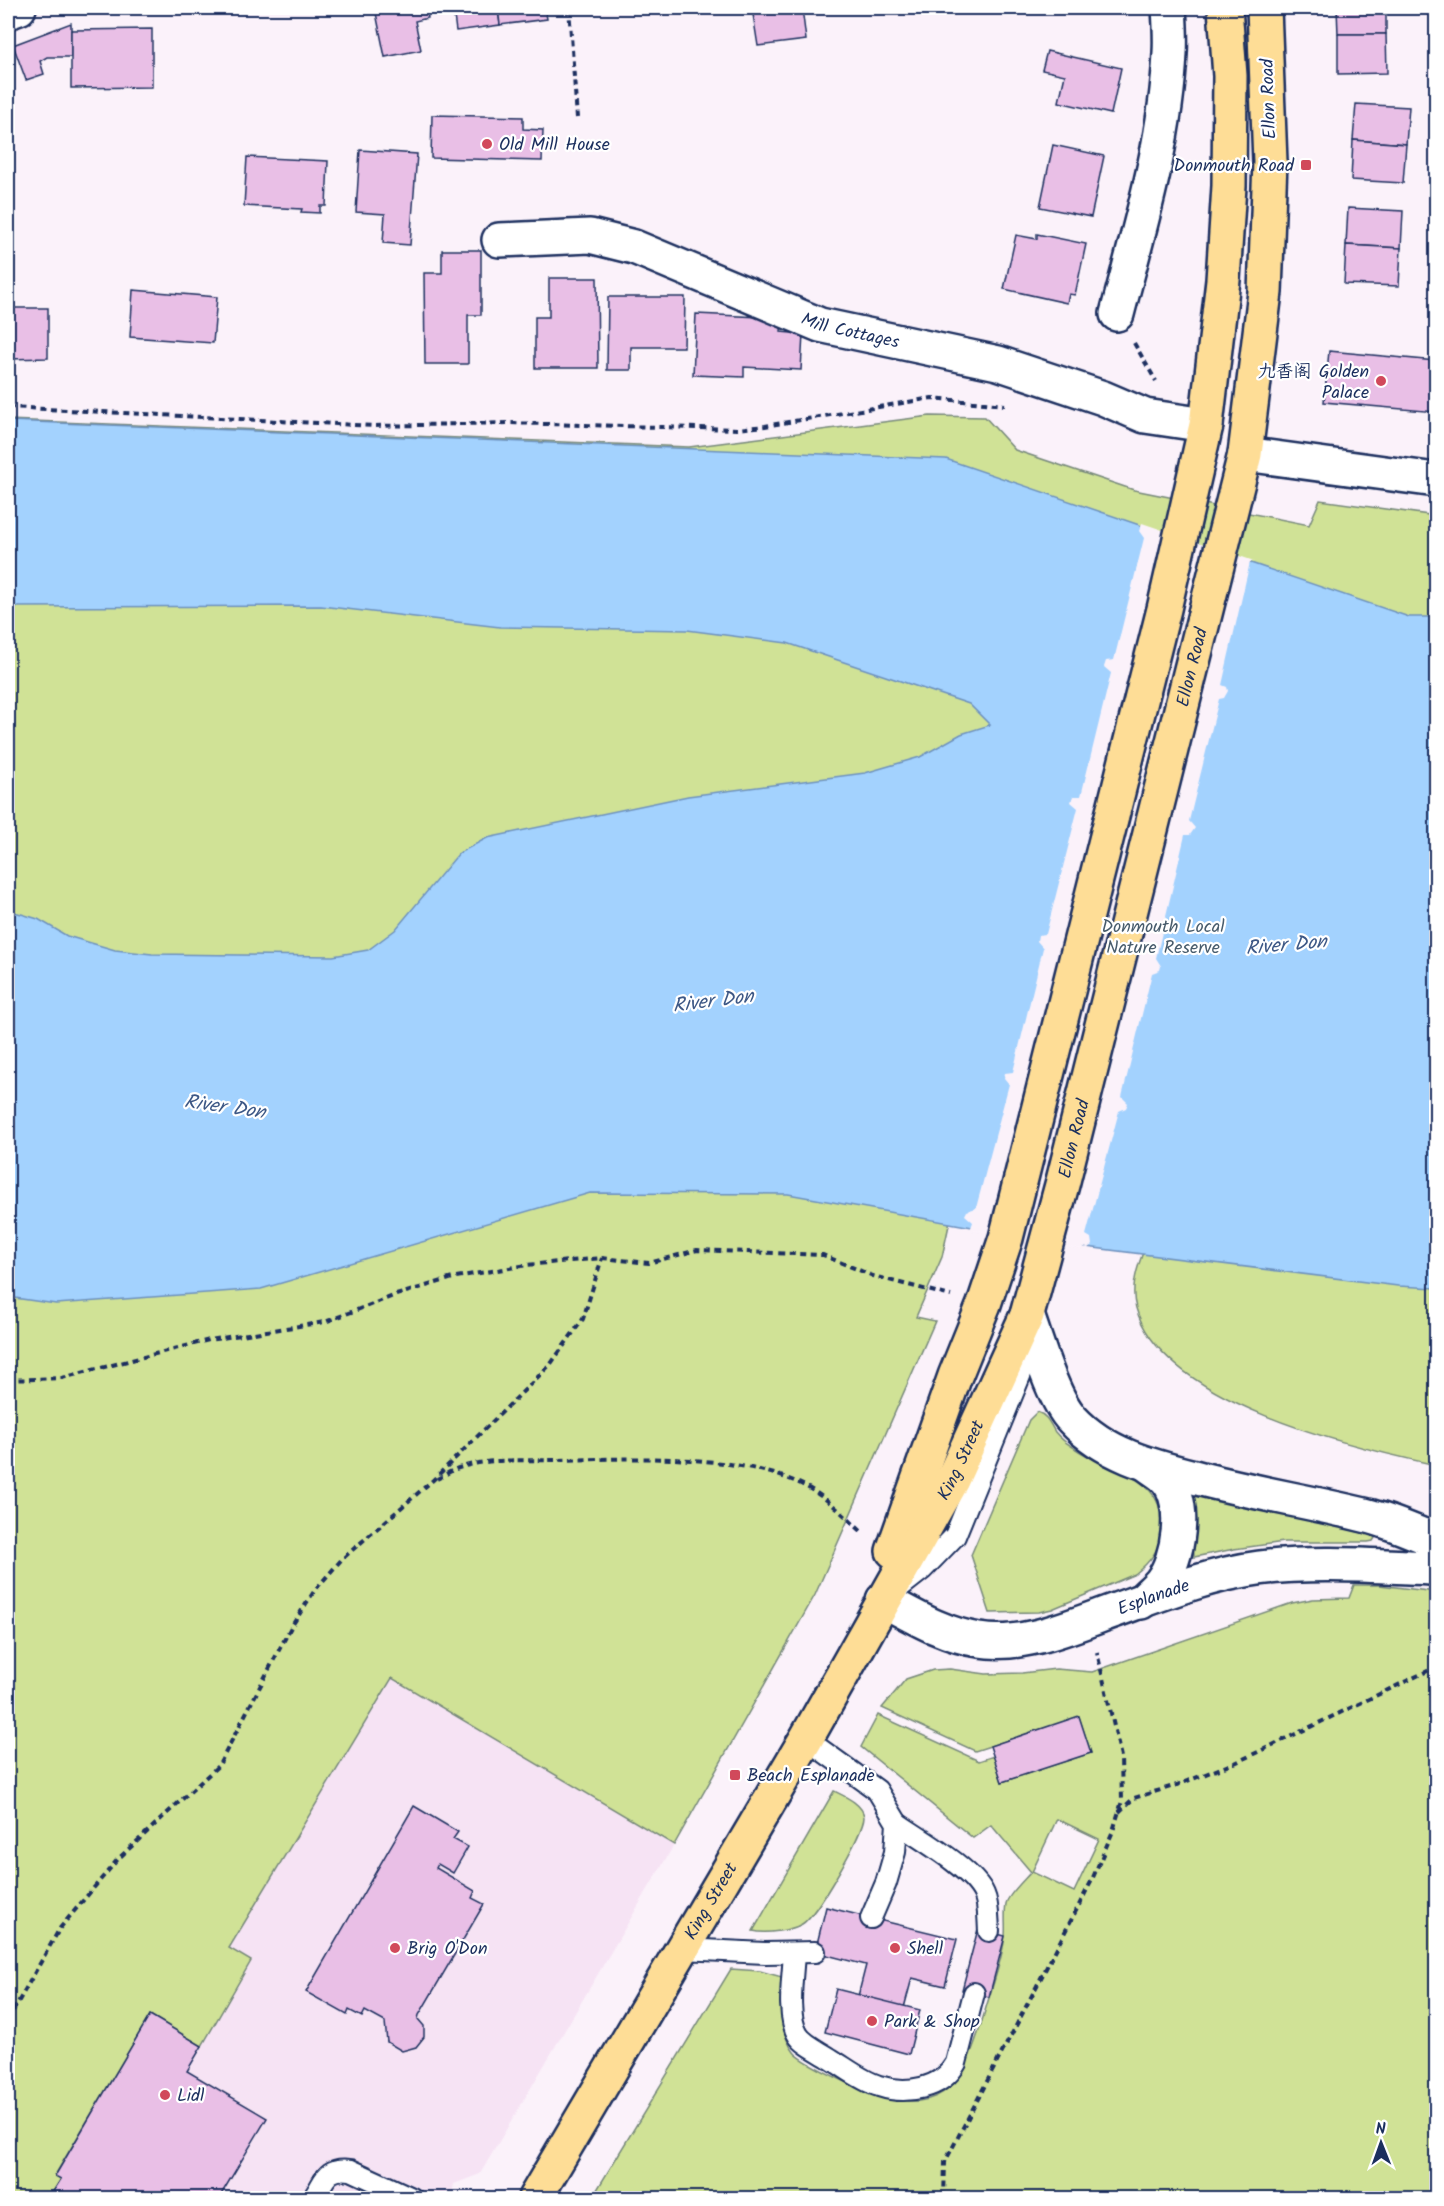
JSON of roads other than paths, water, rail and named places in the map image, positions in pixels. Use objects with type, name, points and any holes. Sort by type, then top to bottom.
[{"type":"main road","name":"Ellon Road","points":[[984,1304],[1006,1238],[1022,1179],[1164,609],[1206,425],[1223,280],[1229,186],[1230,76],[1225,8]]},
{"type":"main road","name":"Ellon Road","points":[[1027,1315],[1243,465],[1255,384],[1265,280],[1270,162],[1264,8]]},
{"type":"main road","name":"King Street","points":[[883,1600],[890,1560],[955,1376],[984,1304]]},
{"type":"main road","name":"King Street","points":[[535,2199],[806,1739],[952,1480],[1027,1315]]},
{"type":"street","points":[[8,12],[19,8]]},
{"type":"street","points":[[1117,314],[1156,154],[1170,53],[1169,8]]},
{"type":"street","name":"Mill Cottages","points":[[499,240],[590,236],[634,248],[820,325],[998,363],[1102,398],[1145,416],[1206,425]]},
{"type":"street","points":[[1243,465],[1437,480]]},
{"type":"street","points":[[1027,1315],[1061,1402],[1071,1418],[1087,1433],[1117,1452],[1148,1465],[1233,1488],[1374,1517],[1437,1541]]},
{"type":"street","points":[[1141,1602],[1162,1581],[1172,1561],[1177,1545],[1178,1526],[1177,1498],[1167,1480],[1148,1465]]},
{"type":"street","name":"Esplanade","points":[[883,1600],[918,1619],[958,1635],[980,1641],[1005,1641],[1047,1633],[1202,1581],[1260,1568],[1321,1565],[1437,1568]]},
{"type":"lane","points":[[806,1739],[877,1790],[897,1823],[974,1879],[984,1894],[988,1910],[989,1931]]},
{"type":"lane","points":[[871,1918],[886,1883],[895,1852],[897,1823]]},
{"type":"lane","points":[[683,1949],[815,1952]]},
{"type":"lane","points":[[794,1953],[792,2020],[798,2036],[812,2047],[879,2086],[902,2090],[918,2089],[937,2083],[951,2073],[974,1993]]},
{"type":"lane","points":[[315,2198],[323,2178],[344,2169],[351,2170],[412,2199]]},
{"type":"water","name":"Donmouth Local Nature Reserve","points":[[8,421],[946,459],[1409,617],[1436,617],[1436,1288],[1398,1286],[1078,1246],[788,1194],[590,1193],[261,1289],[56,1304],[8,1297],[8,910],[38,919],[67,936],[115,950],[152,954],[333,956],[368,950],[395,930],[459,853],[487,838],[688,796],[865,773],[920,757],[961,734],[990,725],[969,704],[787,643],[687,630],[500,627],[321,606],[8,607]]},
{"type":"place","name":"Old Mill House","points":[[487,144]]},
{"type":"place","name":"Donmouth Road","points":[[1306,165]]},
{"type":"place","name":"九香阁 Golden Palace","points":[[1381,381]]},
{"type":"place","name":"Beach Esplanade","points":[[735,1775]]},
{"type":"place","name":"Brig O'Don","points":[[395,1948]]},
{"type":"place","name":"Shell","points":[[895,1948]]},
{"type":"place","name":"Park & Shop","points":[[872,2021]]},
{"type":"place","name":"Lidl","points":[[165,2095]]},
{"type":"water label","name":"River Don","points":[[1286,944]]},
{"type":"water label","name":"River Don","points":[[713,1000]]},
{"type":"water label","name":"River Don","points":[[225,1106]]}]
